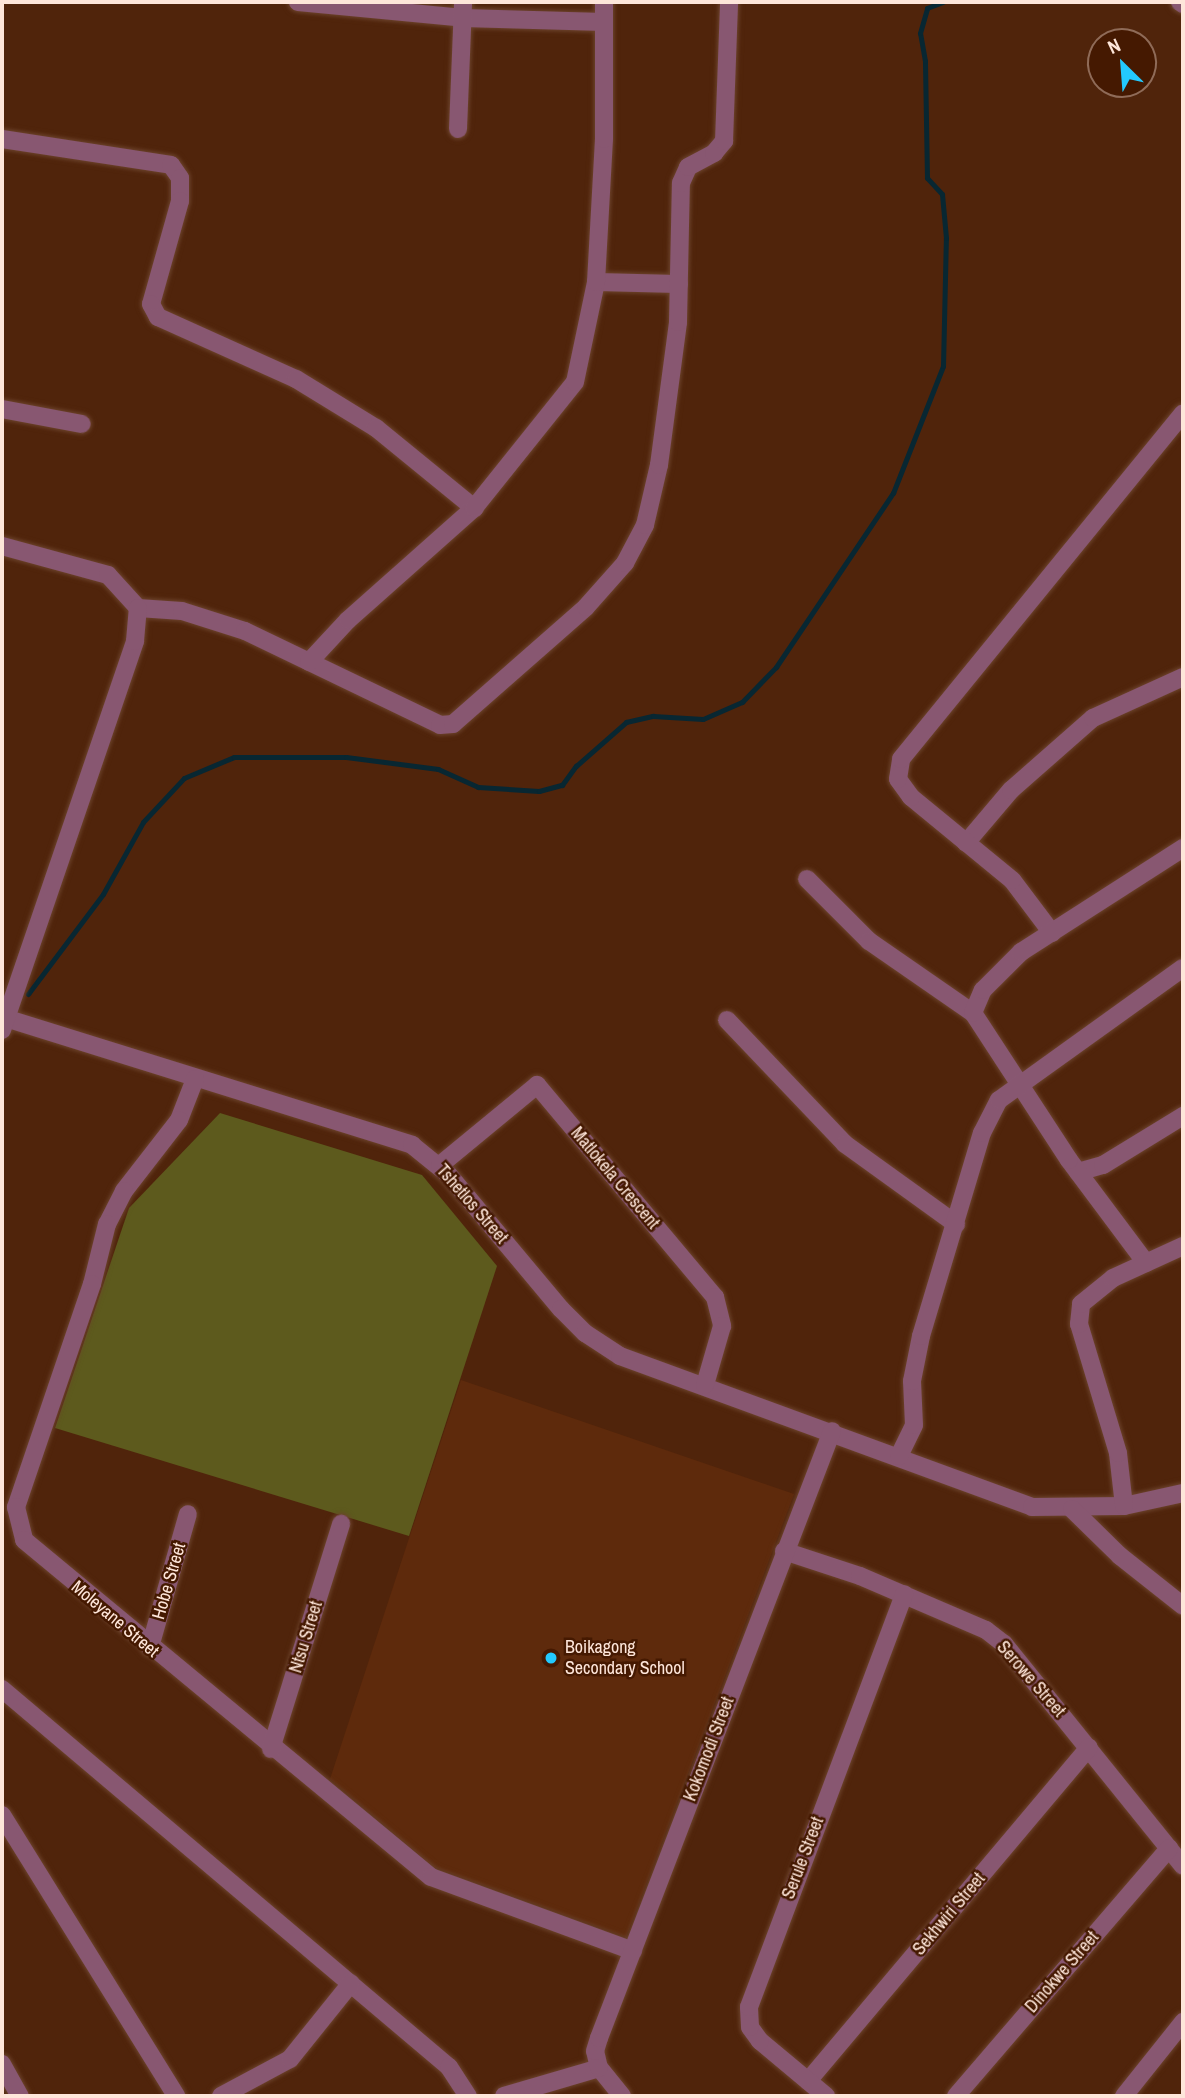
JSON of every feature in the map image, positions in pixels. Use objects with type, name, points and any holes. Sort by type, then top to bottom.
[{"type":"street","points":[[298,2],[463,10],[604,22]]},
{"type":"street","points":[[309,662],[348,620],[474,508],[575,382],[596,282],[604,139],[604,2]]},
{"type":"street","points":[[2,547],[107,575],[138,608],[182,611],[245,631],[440,725],[453,724],[586,607],[625,563],[645,525],[659,465],[679,284],[681,183],[688,167],[714,153],[724,141],[729,2]]},
{"type":"street","points":[[458,129],[463,10]]},
{"type":"street","points":[[2,139],[171,165],[180,178],[180,201],[151,304],[158,317],[296,379],[376,428],[474,508]]},
{"type":"street","points":[[596,282],[679,284]]},
{"type":"street","points":[[2,409],[82,424]]},
{"type":"street","points":[[1052,933],[1012,880],[911,797],[898,779],[901,759],[1183,413]]},
{"type":"street","points":[[3,1022],[131,654],[138,608]]},
{"type":"street","points":[[966,843],[1011,790],[1093,718],[1183,677]]},
{"type":"street","points":[[973,1013],[983,990],[1021,952],[1183,848]]},
{"type":"street","points":[[807,879],[869,941],[973,1013],[1022,1083],[1078,1172],[1146,1263]]},
{"type":"street","points":[[900,1456],[914,1425],[912,1381],[921,1336],[982,1133],[999,1100],[1183,968]]},
{"type":"street","points":[[727,1020],[845,1144],[956,1224]]},
{"type":"street","name":"Tshetlos Street","points":[[3,1022],[382,1133],[412,1145],[440,1166],[585,1333],[620,1356],[832,1431],[1032,1507],[1072,1509],[1124,1506],[1183,1493]]},
{"type":"street","name":"Moleyane Street","points":[[195,1079],[179,1120],[124,1191],[107,1224],[92,1284],[16,1507],[19,1528],[33,1552],[431,1877],[633,1951]]},
{"type":"street","name":"Matlokela Crescent","points":[[440,1166],[537,1085],[715,1297],[722,1326],[705,1385]]},
{"type":"street","points":[[1078,1172],[1103,1165],[1183,1116]]},
{"type":"street","points":[[1124,1506],[1118,1453],[1079,1324],[1081,1304],[1113,1278],[1183,1246]]},
{"type":"street","name":"Kokomodi Street","points":[[599,2068],[595,2051],[832,1431]]},
{"type":"street","points":[[1072,1509],[1120,1556],[1183,1606]]},
{"type":"street","name":"Hobe Street","points":[[150,1647],[188,1514]]},
{"type":"street","name":"Ntsu Street","points":[[271,1749],[341,1524]]},
{"type":"street","name":"Serowe Street","points":[[784,1551],[904,1594],[986,1630],[1089,1747],[1183,1866]]},
{"type":"street","name":"Serule Street","points":[[826,2096],[760,2042],[750,2027],[749,2007],[904,1594]]},
{"type":"street","points":[[6,1699],[449,2067],[468,2096]]},
{"type":"street","name":"Sekhwiri Street","points":[[808,2081],[1089,1747]]},
{"type":"street","points":[[2,1815],[176,2096]]},
{"type":"street","name":"Dinokwe Street","points":[[956,2096],[1169,1848]]},
{"type":"street","points":[[222,2096],[290,2059],[351,1983]]},
{"type":"street","points":[[1124,2096],[1183,2022]]},
{"type":"street","points":[[2,2064],[20,2096]]},
{"type":"street","points":[[504,2096],[599,2068],[622,2096]]},
{"type":"shaded area","points":[[220,1113],[422,1175],[497,1266],[409,1536],[55,1428],[129,1208]]},
{"type":"shaded area","name":"Boikagong Secondary School","points":[[461,1380],[794,1494],[626,1937],[434,1867],[330,1779]]},
{"type":"waterway","points":[[28,994],[103,894],[143,822],[184,778],[234,757],[346,757],[438,769],[478,787],[539,791],[562,785],[576,766],[626,722],[653,716],[703,719],[742,702],[776,667],[893,493],[943,366],[946,238],[942,194],[927,178],[925,61],[920,33],[927,8],[943,2]]},
{"type":"place","name":"Boikagong Secondary School","points":[[551,1658]]}]
